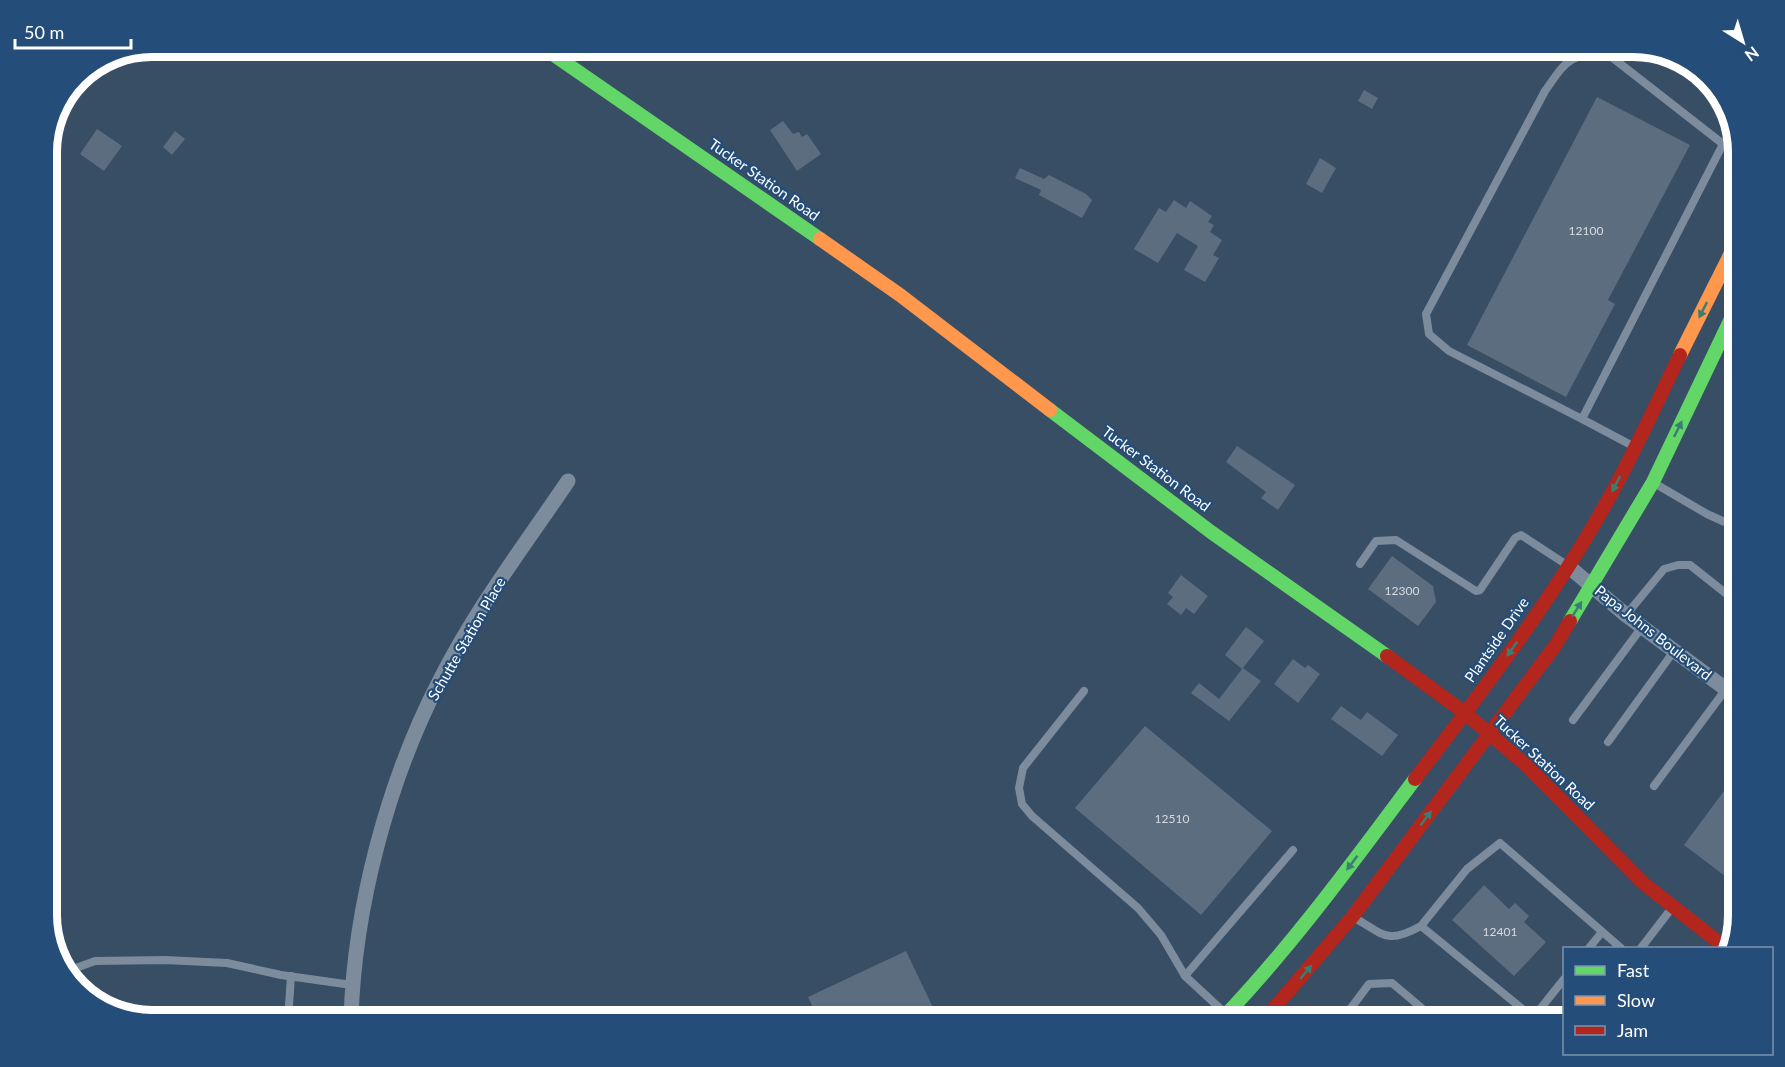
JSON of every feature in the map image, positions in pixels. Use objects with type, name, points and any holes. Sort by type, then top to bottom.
[{"type":"street","name":"Tucker Station Road","points":[[557,57],[900,295],[1211,532],[1324,610],[1465,713],[1526,765],[1643,883],[1723,946]]},
{"type":"street","name":"Plantside Drive","points":[[1273,1010],[1353,916],[1555,645],[1653,482],[1728,266]]},
{"type":"street","name":"Plantside Drive","points":[[1233,1010],[1332,890],[1533,620],[1601,513],[1635,447],[1728,318]]},
{"type":"street","name":"Schutte Station Place","points":[[351,1010],[357,942],[379,834],[407,751],[440,679],[482,608],[568,481]]},
{"type":"street","name":"Papa Johns Boulevard","points":[[1568,566],[1626,615],[1726,689]]},
{"type":"lane","points":[[1578,57],[1572,58],[1563,66],[1545,91],[1426,314],[1429,334],[1449,351],[1635,447]]},
{"type":"lane","points":[[1612,57],[1728,147]]},
{"type":"lane","points":[[1582,419],[1723,144]]},
{"type":"lane","points":[[1653,482],[1707,514],[1728,523]]},
{"type":"lane","points":[[1360,564],[1376,542],[1396,540],[1476,591],[1480,591],[1515,538],[1521,535],[1568,566]]},
{"type":"lane","points":[[1626,615],[1664,569],[1678,565],[1690,565],[1728,595]]},
{"type":"lane","points":[[1573,720],[1642,627]]},
{"type":"lane","points":[[1608,742],[1674,651]]},
{"type":"lane","points":[[1654,786],[1726,689]]},
{"type":"lane","points":[[1084,691],[1023,768],[1019,788],[1023,804],[1032,816],[1138,908],[1161,935],[1185,976],[1219,1010]]},
{"type":"lane","points":[[1353,916],[1385,936],[1401,937],[1421,926],[1467,869],[1500,843],[1620,947]]},
{"type":"lane","points":[[1185,976],[1293,850]]},
{"type":"lane","points":[[1642,947],[1672,908]]},
{"type":"lane","points":[[1421,926],[1524,1010]]},
{"type":"lane","points":[[1590,947],[1602,932]]},
{"type":"lane","points":[[74,969],[95,961],[165,960],[227,963],[352,985]]},
{"type":"lane","points":[[289,1010],[291,976]]},
{"type":"lane","points":[[1539,1010],[1563,980]]},
{"type":"lane","points":[[1350,1010],[1369,984],[1392,983],[1424,1010]]},
{"type":"building","points":[[1364,90],[1378,98],[1372,109],[1358,101]]},
{"type":"building","points":[[1597,97],[1690,145],[1608,300],[1615,304],[1566,397],[1467,345]]},
{"type":"building","points":[[783,121],[793,134],[799,132],[802,137],[807,134],[821,154],[797,171],[770,130]]},
{"type":"building","points":[[97,129],[122,146],[104,171],[80,154]]},
{"type":"building","points":[[175,131],[185,139],[172,155],[163,147]]},
{"type":"building","points":[[1320,158],[1336,168],[1322,193],[1306,184]]},
{"type":"building","points":[[1020,168],[1044,179],[1049,175],[1086,194],[1092,200],[1082,218],[1039,195],[1041,190],[1015,178]]},
{"type":"building","points":[[1174,200],[1186,208],[1190,201],[1212,216],[1208,222],[1214,225],[1210,232],[1222,240],[1213,255],[1219,258],[1205,282],[1184,270],[1198,246],[1177,233],[1158,263],[1134,249],[1159,208],[1166,212]]},
{"type":"building","points":[[1237,446],[1295,485],[1278,510],[1261,498],[1266,492],[1226,462]]},
{"type":"building","points":[[1392,556],[1433,586],[1436,602],[1418,626],[1368,589]]},
{"type":"building","points":[[1181,575],[1208,596],[1194,614],[1186,608],[1181,615],[1167,604],[1173,597],[1168,593]]},
{"type":"building","points":[[1246,627],[1264,641],[1243,668],[1261,681],[1229,721],[1191,693],[1199,683],[1219,699],[1242,669],[1225,655]]},
{"type":"building","points":[[1293,659],[1305,668],[1308,665],[1320,674],[1298,703],[1274,684]]},
{"type":"building","points":[[1341,706],[1361,720],[1367,712],[1398,735],[1382,756],[1331,719]]},
{"type":"building","points":[[1145,726],[1272,831],[1201,915],[1075,808]]},
{"type":"building","points":[[1728,786],[1728,878],[1684,845]]},
{"type":"building","points":[[1484,885],[1509,909],[1515,903],[1529,916],[1524,922],[1546,942],[1514,976],[1452,920]]},
{"type":"building","points":[[906,951],[934,1010],[814,1010],[808,997]]},
{"type":"traffic: fast","points":[[557,57],[820,239]]},
{"type":"traffic: fast","points":[[1570,621],[1653,482],[1728,325]]},
{"type":"traffic: fast","points":[[1050,410],[1211,532],[1387,656]]},
{"type":"traffic: fast","points":[[1230,1010],[1297,933],[1415,779]]},
{"type":"traffic: slow","points":[[820,239],[900,295],[1050,410]]},
{"type":"traffic: slow","points":[[1680,355],[1728,259]]},
{"type":"traffic: jam","points":[[1415,779],[1512,650],[1580,549],[1622,475],[1680,355]]},
{"type":"traffic: jam","points":[[1273,1010],[1353,916],[1555,646],[1570,621]]},
{"type":"traffic: jam","points":[[1387,656],[1465,713],[1526,765],[1643,883],[1723,946]]}]
